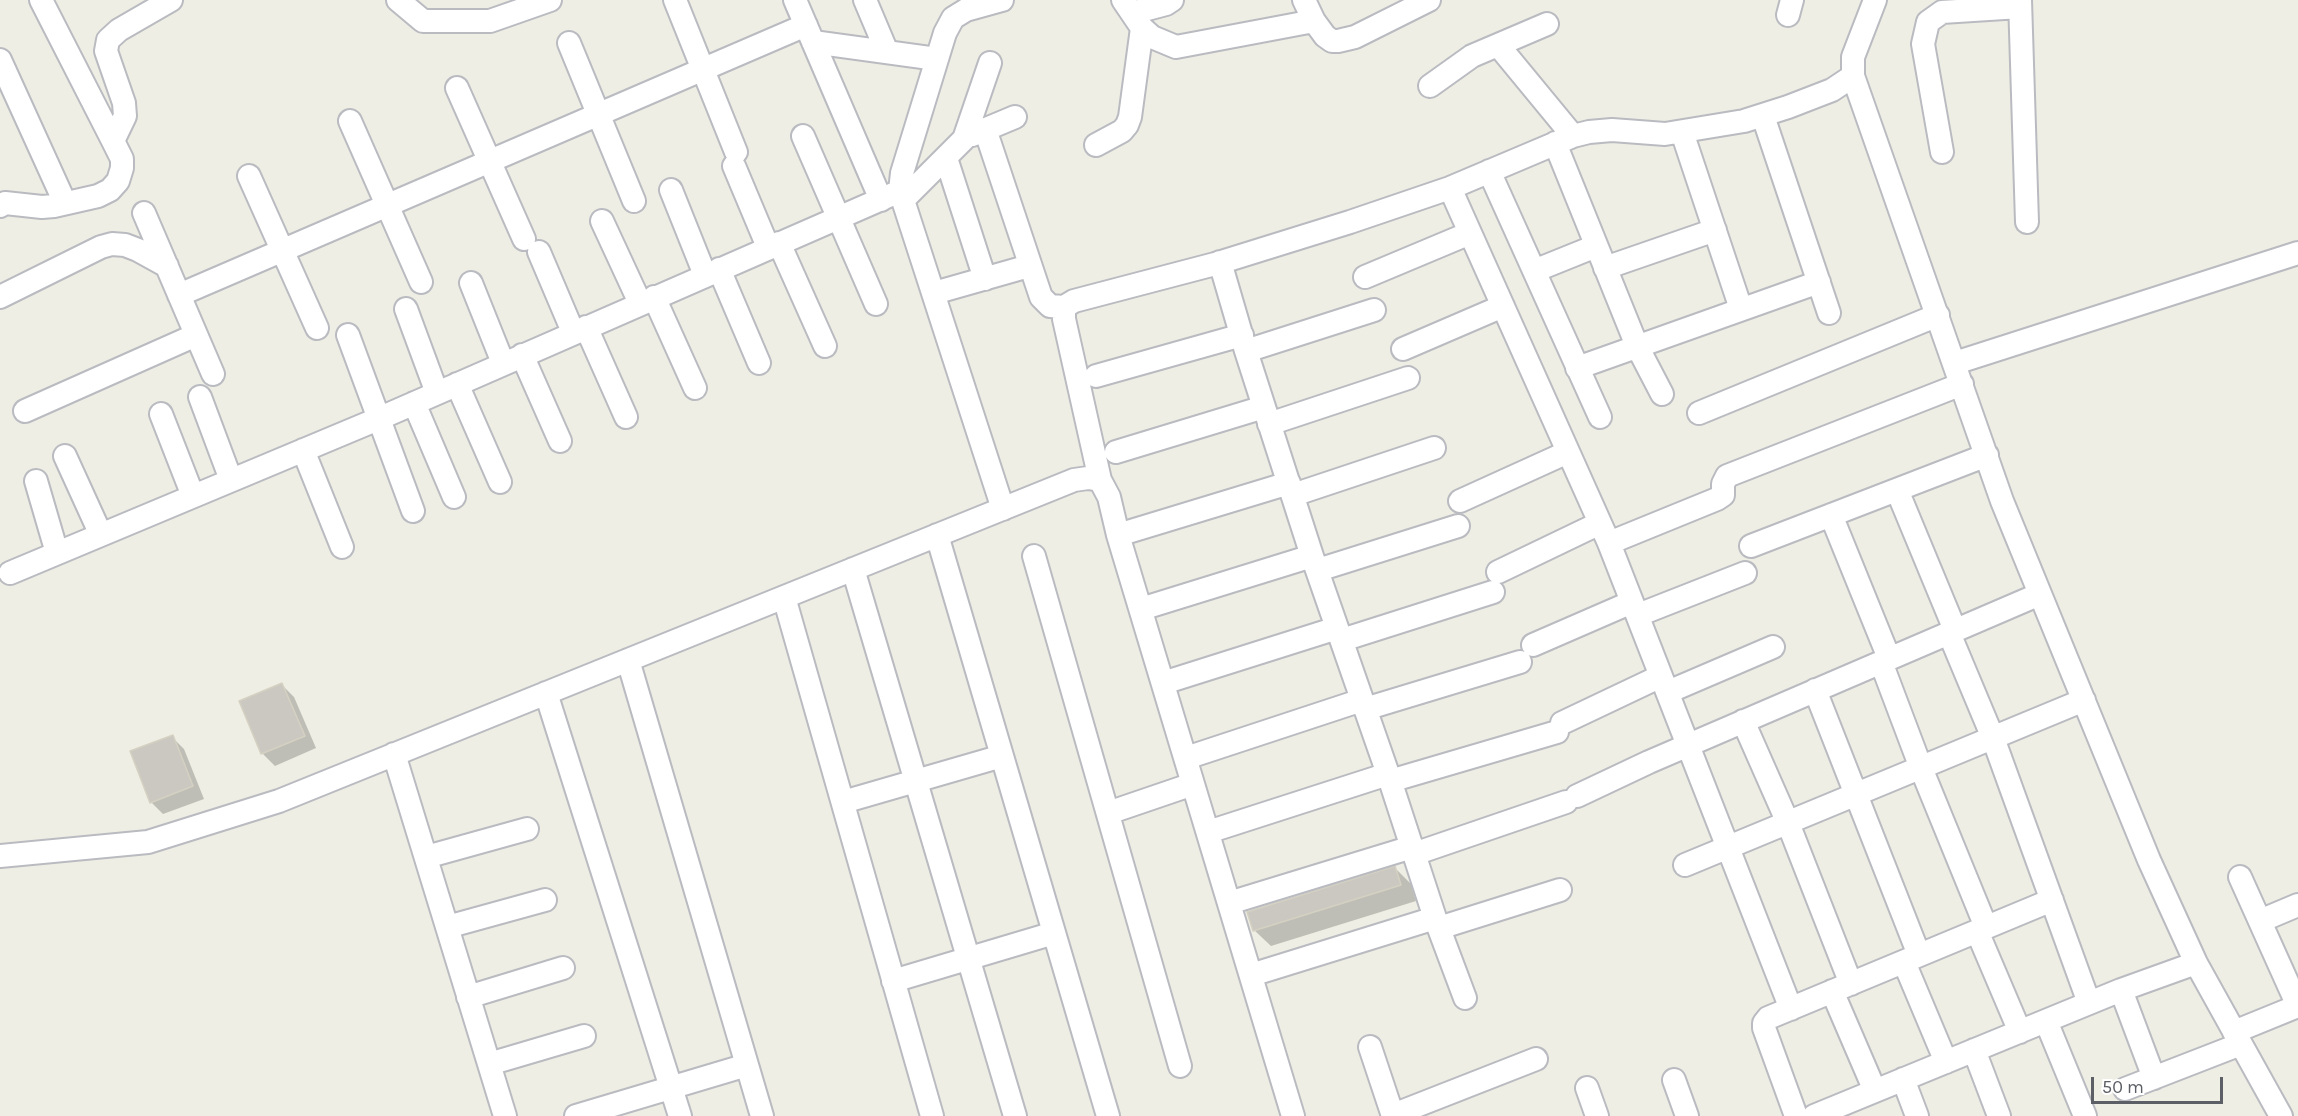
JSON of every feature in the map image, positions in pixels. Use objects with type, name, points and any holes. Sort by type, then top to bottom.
[{"type":"street","points":[[2,199],[42,207],[98,196],[110,190],[118,181],[122,168],[122,159],[41,0]]},
{"type":"street","points":[[113,141],[125,116],[124,103],[106,51],[108,40],[118,30],[171,0]]},
{"type":"street","points":[[398,0],[423,21],[490,21],[550,0]]},
{"type":"street","points":[[471,0],[479,21]]},
{"type":"street","points":[[675,0],[735,159],[773,245],[825,346]]},
{"type":"street","points":[[795,0],[810,34],[894,197],[934,293],[1003,509]]},
{"type":"street","points":[[865,0],[887,52]]},
{"type":"street","points":[[894,197],[945,33],[953,18],[966,10],[1002,0]]},
{"type":"street","points":[[1132,14],[1172,0]]},
{"type":"street","points":[[1304,0],[1314,21],[1325,36],[1332,41],[1348,40],[1429,0]]},
{"type":"street","points":[[1875,0],[1853,57],[1853,76],[2002,501],[2149,860],[2196,963],[2281,1116]]},
{"type":"street","points":[[1942,152],[1923,44],[1928,22],[1942,12],[2020,4],[2027,222]]},
{"type":"street","points":[[1132,14],[1158,40],[1176,47],[1314,21]]},
{"type":"street","points":[[1096,145],[1122,130],[1130,117],[1132,14]]},
{"type":"street","points":[[1430,86],[1458,65],[1547,24]]},
{"type":"street","points":[[179,295],[703,70],[810,34],[887,52],[937,59]]},
{"type":"street","points":[[568,44],[634,201]]},
{"type":"street","points":[[1498,45],[1564,140],[1596,246],[1637,346],[1662,394]]},
{"type":"street","points":[[0,60],[65,203]]},
{"type":"street","points":[[964,139],[990,63]]},
{"type":"street","points":[[985,129],[1029,266],[1044,303],[1064,307],[1074,301],[1220,262],[1350,222],[1450,188],[1564,140],[1589,132],[1612,130],[1665,134],[1763,116],[1832,90],[1853,76]]},
{"type":"street","points":[[457,87],[532,246],[626,417]]},
{"type":"street","points":[[1763,116],[1829,313]]},
{"type":"street","points":[[10,573],[414,403],[773,245],[894,197],[946,158],[964,139],[1015,117]]},
{"type":"street","points":[[350,122],[421,282]]},
{"type":"street","points":[[1682,132],[1742,309]]},
{"type":"street","points":[[803,136],[876,304]]},
{"type":"street","points":[[946,158],[985,279]]},
{"type":"street","points":[[1490,171],[1600,417]]},
{"type":"street","points":[[249,176],[317,328]]},
{"type":"street","points":[[1450,188],[1604,533],[1791,1008]]},
{"type":"street","points":[[670,190],[759,363]]},
{"type":"street","points":[[144,213],[213,374]]},
{"type":"street","points":[[602,221],[695,388]]},
{"type":"street","points":[[1605,268],[1715,230]]},
{"type":"street","points":[[1365,277],[1470,232]]},
{"type":"street","points":[[0,297],[100,247],[112,244],[131,247],[167,266]]},
{"type":"street","points":[[1534,271],[1596,246]]},
{"type":"street","points":[[1163,683],[1340,634],[1495,582],[1604,533],[1717,499],[1723,495],[1723,484],[1727,476],[1959,374],[2298,253]]},
{"type":"street","points":[[1220,262],[1315,563],[1437,923],[1465,998]]},
{"type":"street","points":[[934,293],[1029,266]]},
{"type":"street","points":[[1577,368],[1819,282]]},
{"type":"street","points":[[471,283],[560,441]]},
{"type":"street","points":[[1403,350],[1503,306]]},
{"type":"street","points":[[1064,307],[1064,319],[1100,480],[1109,497],[1118,535],[1293,1116]]},
{"type":"street","points":[[406,309],[500,482]]},
{"type":"street","points":[[1096,376],[1244,343],[1374,310]]},
{"type":"street","points":[[1699,413],[1938,315]]},
{"type":"street","points":[[25,411],[196,335]]},
{"type":"street","points":[[348,335],[413,511]]},
{"type":"street","points":[[1116,452],[1267,416],[1408,378]]},
{"type":"street","points":[[200,397],[231,480]]},
{"type":"street","points":[[414,403],[453,497]]},
{"type":"street","points":[[161,414],[193,496]]},
{"type":"street","points":[[1118,535],[1434,448]]},
{"type":"street","points":[[303,450],[342,547]]},
{"type":"street","points":[[1460,501],[1568,452]]},
{"type":"street","points":[[1751,546],[1987,455]]},
{"type":"street","points":[[65,456],[101,535]]},
{"type":"street","points":[[0,856],[148,843],[279,801],[1074,480],[1088,478],[1100,480]]},
{"type":"street","points":[[36,481],[57,553]]},
{"type":"street","points":[[1897,490],[1994,738],[2089,1003]]},
{"type":"street","points":[[1831,515],[1885,660],[1921,768],[2020,1032]]},
{"type":"street","points":[[1141,609],[1458,526]]},
{"type":"street","points":[[937,535],[1108,1116]]},
{"type":"street","points":[[1034,556],[1180,1066]]},
{"type":"street","points":[[853,569],[1015,1116]]},
{"type":"street","points":[[1186,758],[1527,654],[1635,608],[1745,573]]},
{"type":"street","points":[[1229,903],[1413,850],[1571,799],[1688,745],[2040,594]]},
{"type":"street","points":[[784,597],[932,1116]]},
{"type":"street","points":[[1208,832],[1560,728],[1664,684],[1773,647]]},
{"type":"street","points":[[628,660],[762,1116]]},
{"type":"street","points":[[1815,690],[1855,795],[1946,1062]]},
{"type":"street","points":[[546,693],[680,1116]]},
{"type":"street","points":[[1684,865],[2084,700]]},
{"type":"street","points":[[1743,722],[1788,823],[1875,1091]]},
{"type":"street","points":[[394,754],[505,1116]]},
{"type":"street","points":[[843,802],[1002,756]]},
{"type":"street","points":[[1108,813],[1193,784]]},
{"type":"street","points":[[426,857],[527,829]]},
{"type":"street","points":[[2125,1089],[2154,1078],[2238,1038],[2298,1006],[2240,876]]},
{"type":"street","points":[[1251,975],[1560,890]]},
{"type":"street","points":[[447,927],[545,900]]},
{"type":"street","points":[[1796,1116],[1764,1028],[1764,1023],[1768,1018],[2052,900]]},
{"type":"street","points":[[2260,921],[2298,905]]},
{"type":"street","points":[[893,981],[1054,933]]},
{"type":"street","points":[[1822,1114],[2121,990],[2196,963]]},
{"type":"street","points":[[468,997],[563,968]]},
{"type":"street","points":[[2121,990],[2154,1078]]},
{"type":"street","points":[[2046,1021],[2085,1116]]},
{"type":"street","points":[[489,1064],[584,1036]]},
{"type":"street","points":[[1370,1047],[1393,1116],[1536,1059]]},
{"type":"street","points":[[1974,1050],[1999,1116]]},
{"type":"street","points":[[576,1116],[747,1065]]},
{"type":"street","points":[[1903,1079],[1917,1116]]},
{"type":"street","points":[[1674,1080],[1688,1116]]},
{"type":"street","points":[[1587,1088],[1597,1116]]},
{"type":"building","points":[[282,683],[305,736],[261,754],[239,701]]},
{"type":"building","points":[[173,735],[193,786],[150,803],[130,751]]},
{"type":"building","points":[[1395,866],[1401,885],[1253,931],[1247,912]]}]
